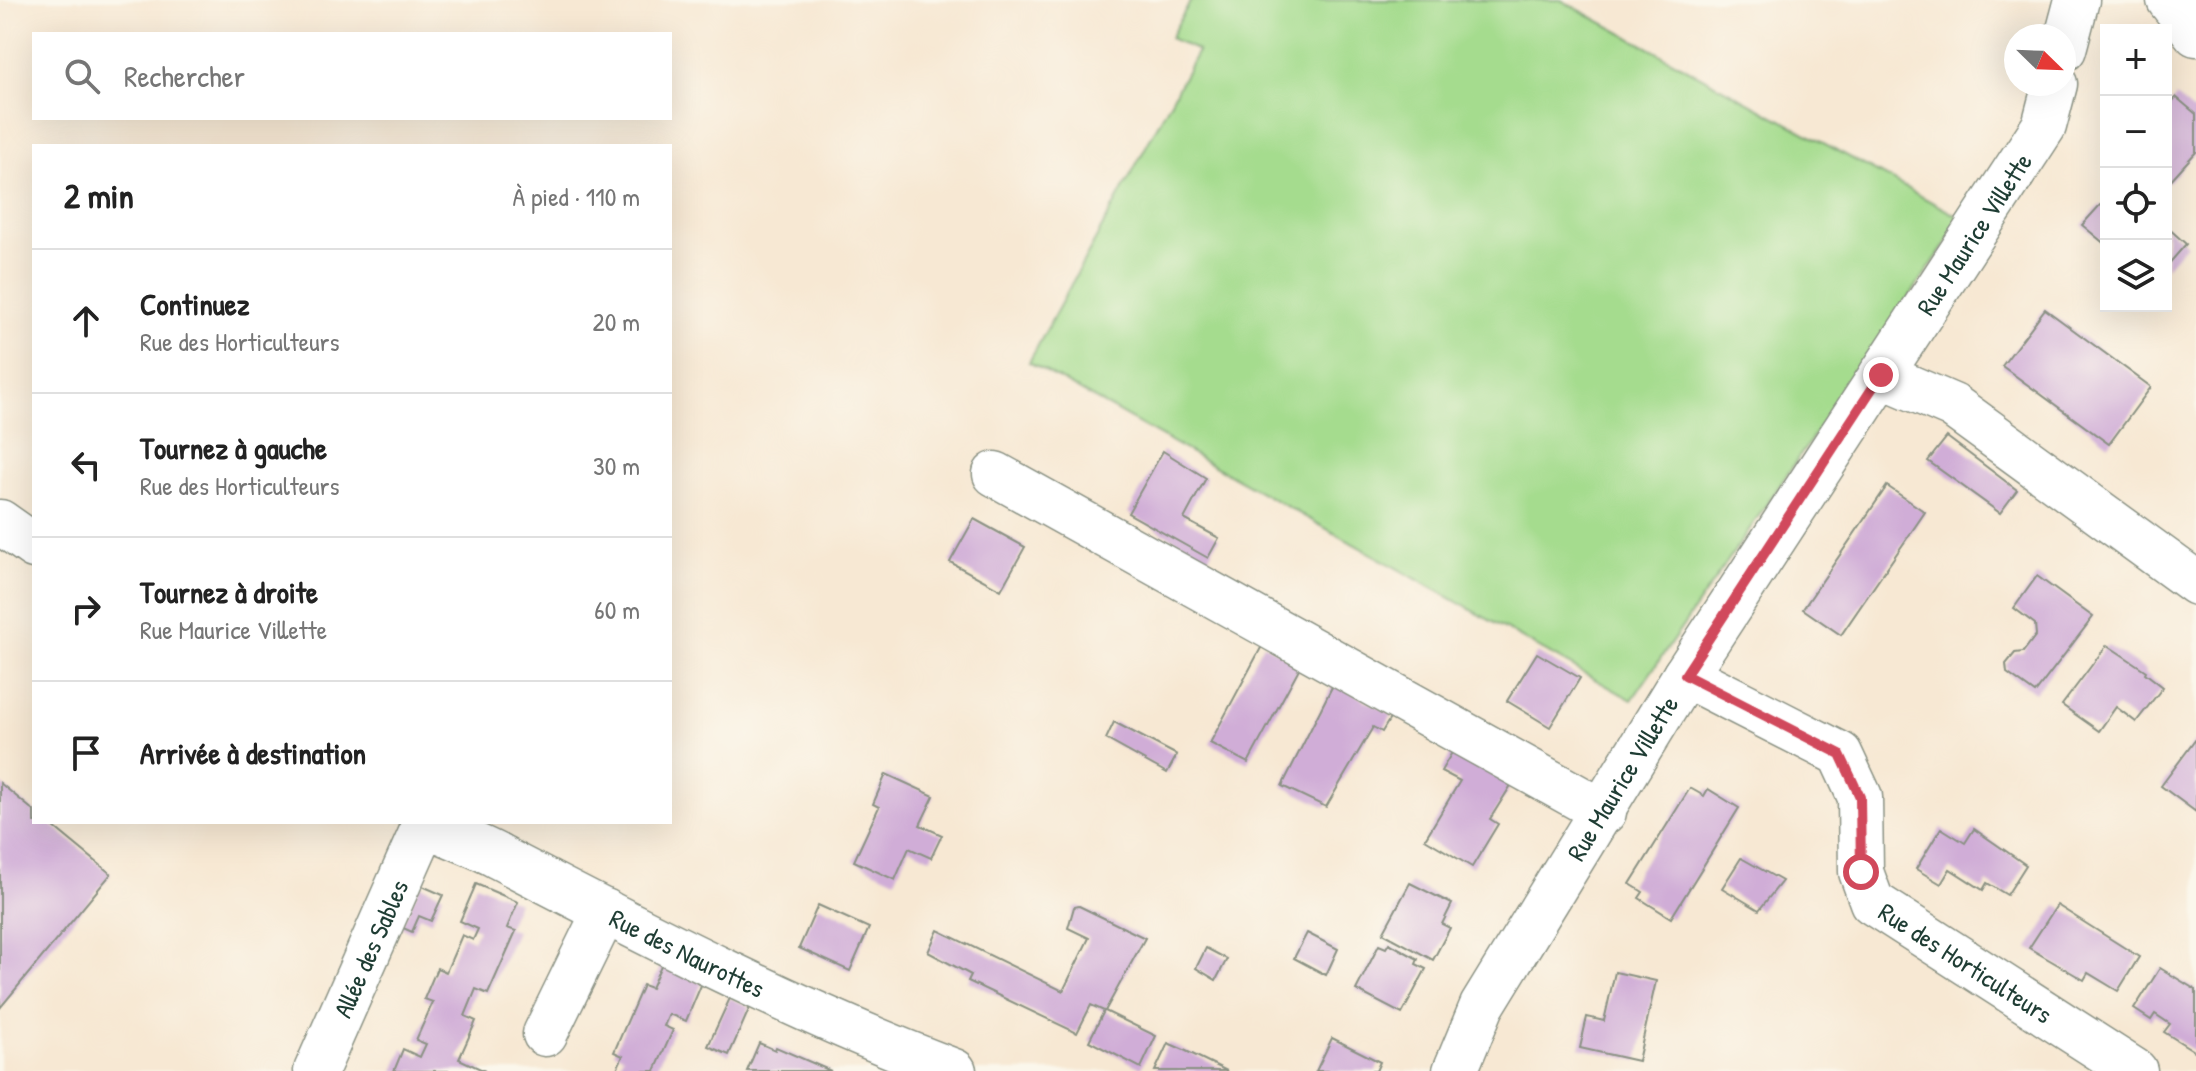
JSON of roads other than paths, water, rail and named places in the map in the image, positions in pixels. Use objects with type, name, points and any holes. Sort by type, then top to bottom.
[{"type":"street","points":[[2071,24],[2077,0]]},
{"type":"street","points":[[2169,0],[2196,34]]},
{"type":"street","name":"Rue Maurice Villette","points":[[1455,1071],[1482,1006],[1604,812],[1685,675],[2044,126],[2052,96]]},
{"type":"street","points":[[1881,375],[1953,406],[2196,583]]},
{"type":"street","points":[[995,474],[1604,812]]},
{"type":"street","points":[[0,522],[32,545]]},
{"type":"street","name":"Rue des Horticulteurs","points":[[1685,675],[1840,754],[1860,797],[1861,872],[1872,902],[2135,1071]]},
{"type":"street","name":"Allée des Sables","points":[[316,1071],[423,824]]},
{"type":"street","name":"Rue des Naurottes","points":[[426,824],[461,837],[605,911],[899,1050],[954,1071]]},
{"type":"street","points":[[545,1034],[605,911]]}]
